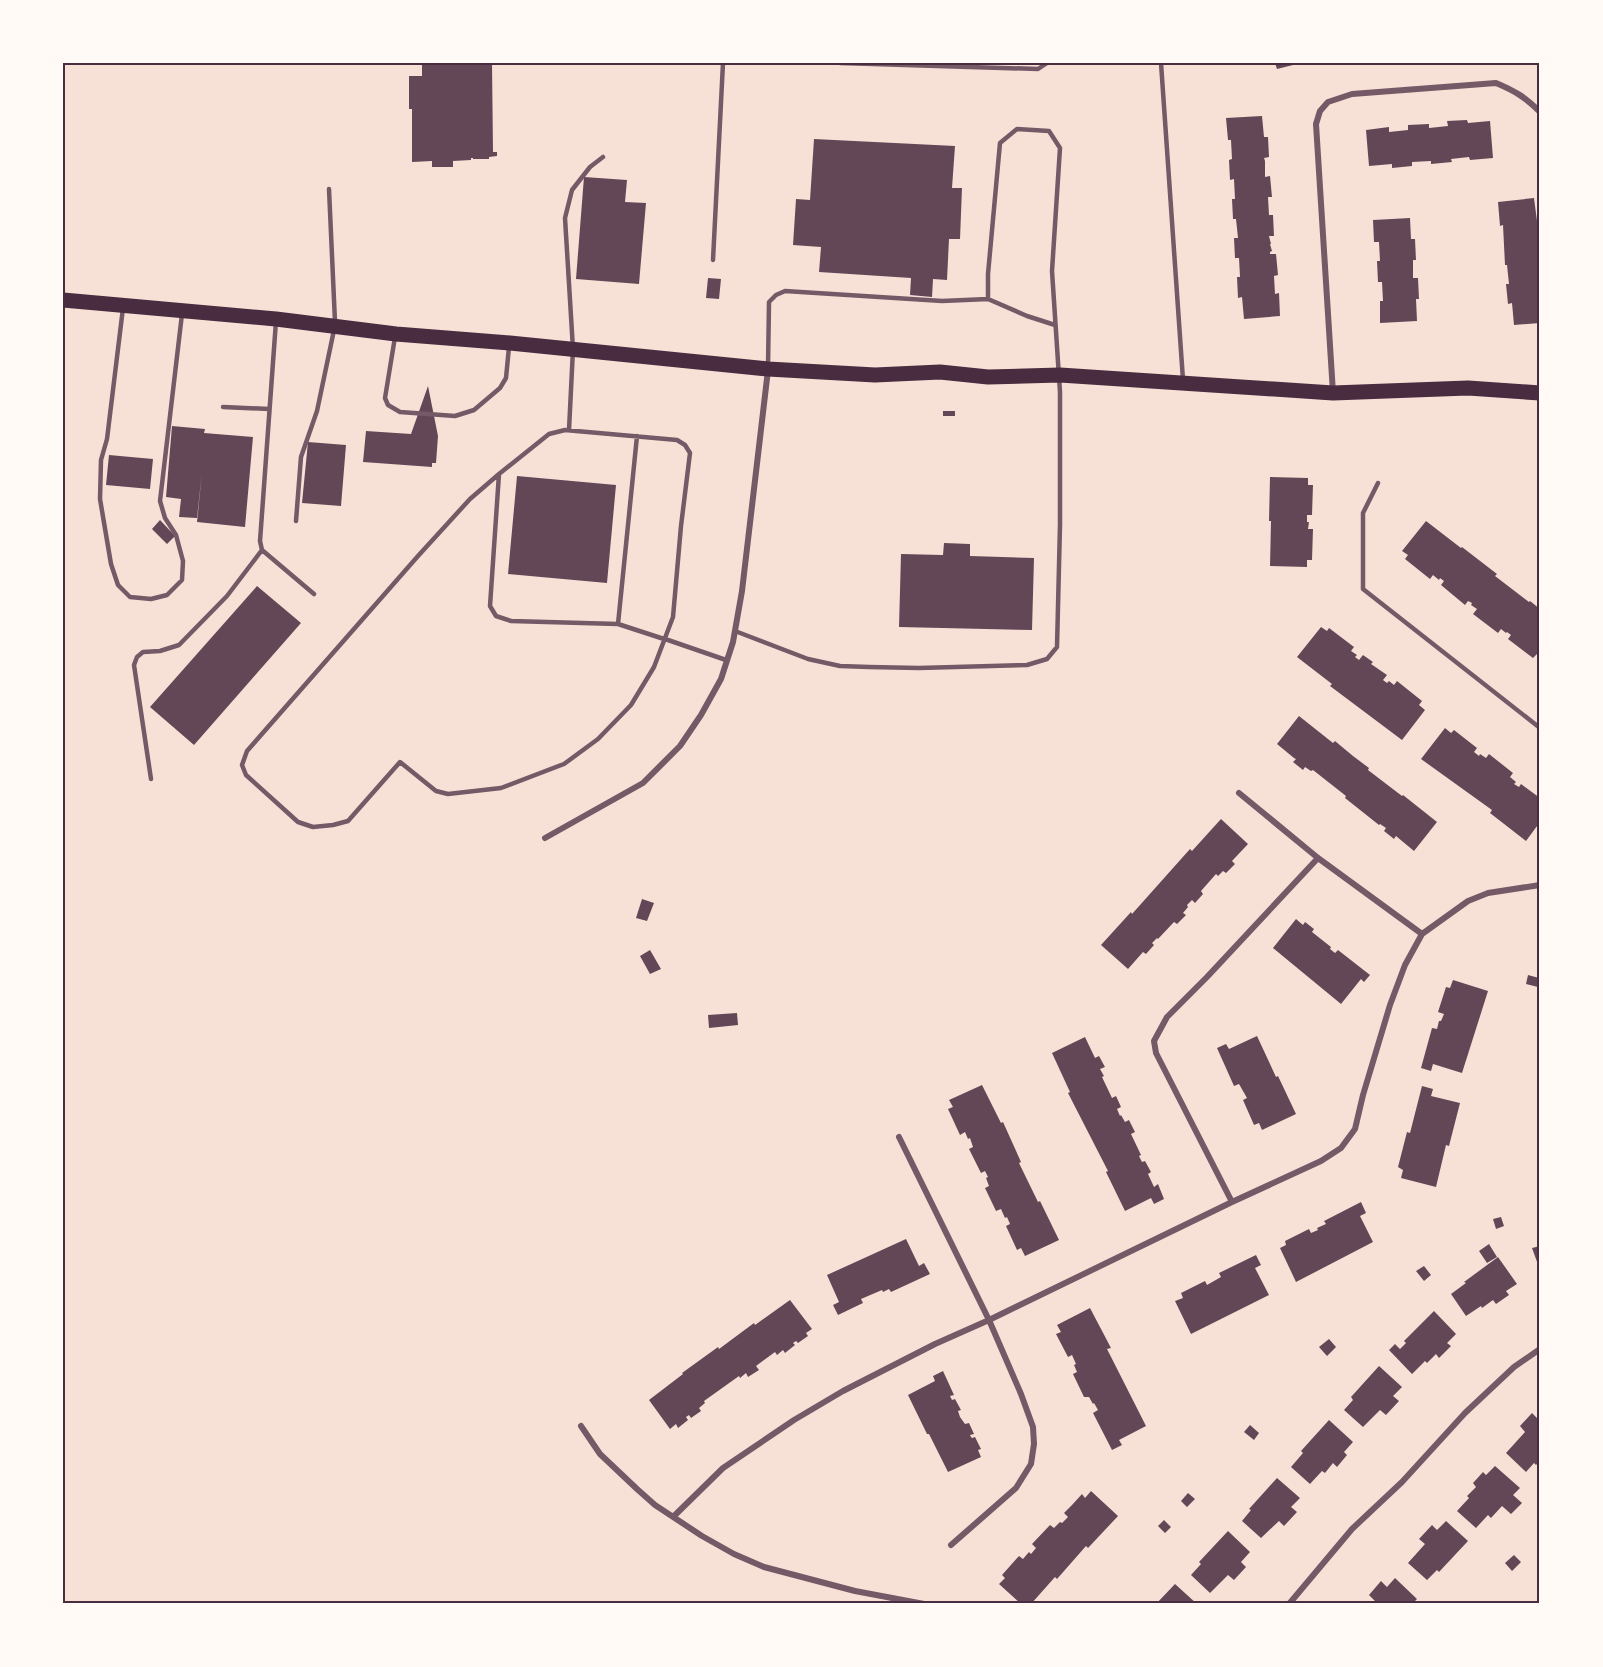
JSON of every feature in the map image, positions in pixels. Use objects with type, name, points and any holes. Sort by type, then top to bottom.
[{"type":"main road","points":[[63,300],[276,319],[396,334],[768,369],[875,375],[940,372],[988,377],[1060,375],[1333,393],[1468,388],[1540,393]]},
{"type":"street","points":[[1333,393],[1316,124],[1320,111],[1328,102],[1352,94],[1496,83],[1526,98],[1540,112]]},
{"type":"street","points":[[545,838],[643,783],[680,746],[721,679],[735,631],[745,569],[768,369]]},
{"type":"street","points":[[1239,793],[1318,858],[1422,934]]},
{"type":"street","points":[[1232,1202],[1156,1053],[1154,1041],[1167,1017],[1318,858]]},
{"type":"street","points":[[673,1517],[723,1468],[794,1420],[843,1391],[934,1344],[989,1320],[1321,1161],[1341,1148],[1356,1129],[1363,1095],[1390,1005],[1405,965],[1422,934],[1468,901],[1488,893],[1540,885]]},
{"type":"street","points":[[899,1137],[989,1320],[1033,1427],[1034,1444],[1031,1464],[1016,1488],[951,1545]]},
{"type":"street","points":[[1288,1604],[1352,1529],[1402,1482],[1465,1413],[1514,1366],[1540,1349]]},
{"type":"street","points":[[581,1426],[600,1454],[637,1490],[673,1517],[734,1554],[764,1567],[855,1591],[924,1604]]},
{"type":"lane","points":[[713,260],[723,63]]},
{"type":"lane","points":[[840,63],[1038,69],[1047,63]]},
{"type":"lane","points":[[1161,63],[1183,382]]},
{"type":"lane","points":[[735,631],[808,659],[840,666],[919,668],[1027,665],[1047,659],[1057,647],[1060,375],[1054,325],[1052,270],[1060,148],[1049,132],[1017,129],[1000,143],[988,274],[988,299]]},
{"type":"lane","points":[[569,430],[573,349],[565,218],[572,190],[590,167],[603,157]]},
{"type":"lane","points":[[296,521],[302,457],[316,411],[335,326],[329,189]]},
{"type":"lane","points":[[768,369],[769,302],[776,295],[785,291],[942,301],[988,299],[1054,325]]},
{"type":"lane","points":[[124,305],[107,439],[101,460],[100,499],[111,564],[118,585],[130,597],[151,599],[167,595],[182,580],[181,552],[176,535],[165,518],[160,501],[183,311]]},
{"type":"lane","points":[[276,319],[260,541],[262,550],[314,594]]},
{"type":"lane","points":[[396,334],[385,398],[388,405],[400,412],[455,416],[474,410],[500,388],[506,378],[510,343]]},
{"type":"lane","points":[[223,407],[269,409]]},
{"type":"lane","points":[[569,430],[637,436],[677,440],[685,445],[690,453],[673,617],[654,667],[631,705],[598,739],[564,764],[501,788],[448,794],[436,791],[400,762],[348,821],[333,825],[312,826],[298,822],[246,775],[242,765],[247,752],[470,499],[549,434],[569,430]]},
{"type":"lane","points":[[618,624],[637,436]]},
{"type":"lane","points":[[499,474],[490,606],[496,616],[511,621],[618,624],[726,660]]},
{"type":"lane","points":[[1378,483],[1363,513],[1363,589],[1540,728]]},
{"type":"lane","points":[[151,779],[134,665],[137,657],[143,652],[160,651],[179,645],[227,596],[262,550]]},
{"type":"building","points":[[422,63],[492,63],[493,152],[497,152],[497,156],[489,157],[489,159],[471,158],[471,160],[453,161],[453,167],[432,167],[432,161],[412,162],[412,109],[409,109],[409,76],[422,76]]},
{"type":"building","points":[[1275,63],[1296,63],[1297,64],[1277,69]]},
{"type":"building","points":[[1262,116],[1264,137],[1268,137],[1269,157],[1264,158],[1265,177],[1270,176],[1272,197],[1268,197],[1269,215],[1273,215],[1274,236],[1269,236],[1272,251],[1270,254],[1276,254],[1278,275],[1274,276],[1275,294],[1279,293],[1280,316],[1244,319],[1242,297],[1238,298],[1239,258],[1235,258],[1234,238],[1238,238],[1236,219],[1233,219],[1234,179],[1230,180],[1231,140],[1228,140],[1226,118]]},
{"type":"building","points":[[1467,120],[1468,123],[1490,121],[1493,158],[1470,160],[1469,157],[1451,159],[1452,162],[1431,164],[1431,161],[1412,162],[1412,166],[1392,168],[1392,164],[1369,166],[1366,130],[1389,127],[1389,132],[1408,130],[1408,125],[1429,124],[1429,128],[1448,126],[1447,121]]},
{"type":"building","points":[[814,139],[955,146],[952,188],[962,188],[960,239],[949,239],[947,280],[933,279],[932,297],[910,295],[911,278],[819,272],[821,247],[793,245],[796,199],[810,200]]},
{"type":"building","points":[[584,177],[627,180],[625,202],[646,203],[639,284],[576,279]]},
{"type":"building","points":[[1534,198],[1540,228],[1540,323],[1514,325],[1512,303],[1508,304],[1506,284],[1509,284],[1507,265],[1505,265],[1503,225],[1500,226],[1498,202]]},
{"type":"building","points":[[1410,218],[1411,239],[1415,239],[1416,260],[1413,260],[1413,278],[1418,278],[1417,321],[1380,323],[1380,301],[1383,301],[1382,282],[1378,282],[1379,242],[1374,242],[1373,220]]},
{"type":"building","points":[[708,278],[721,279],[719,299],[706,298]]},
{"type":"building","points":[[428,386],[438,436],[436,463],[432,463],[432,467],[363,462],[366,431],[411,434]]},
{"type":"building","points":[[943,411],[955,411],[955,416],[943,416]]},
{"type":"building","points":[[172,426],[205,429],[204,433],[253,437],[245,527],[197,522],[202,472],[197,518],[179,517],[181,499],[166,497]]},
{"type":"building","points":[[308,442],[346,445],[341,506],[302,503]]},
{"type":"building","points":[[109,455],[153,459],[150,489],[106,485]]},
{"type":"building","points":[[517,476],[616,485],[607,583],[508,574]]},
{"type":"building","points":[[1270,477],[1308,478],[1308,485],[1313,485],[1312,515],[1307,515],[1308,529],[1313,529],[1312,560],[1307,560],[1307,567],[1270,566]]},
{"type":"building","points":[[160,520],[175,536],[167,544],[152,529]]},
{"type":"building","points":[[1426,521],[1540,609],[1540,657],[1537,654],[1533,658],[1508,639],[1511,635],[1507,632],[1501,629],[1498,633],[1473,614],[1477,609],[1471,605],[1472,603],[1468,601],[1465,605],[1441,585],[1444,581],[1433,575],[1430,579],[1405,559],[1408,555],[1402,551]]},
{"type":"building","points":[[944,543],[970,544],[970,556],[1034,558],[1032,630],[899,627],[901,554],[943,555]]},
{"type":"building","points":[[257,586],[301,623],[194,745],[150,707]]},
{"type":"building","points":[[1321,627],[1327,631],[1329,628],[1354,647],[1351,651],[1357,655],[1355,657],[1359,660],[1363,655],[1373,662],[1371,664],[1387,675],[1383,680],[1387,683],[1389,681],[1394,685],[1397,681],[1422,701],[1419,705],[1425,710],[1402,740],[1330,686],[1332,684],[1297,657]]},
{"type":"building","points":[[1299,716],[1333,743],[1335,741],[1369,768],[1368,770],[1437,822],[1414,851],[1396,836],[1394,839],[1384,831],[1386,828],[1345,798],[1346,796],[1313,770],[1305,767],[1303,770],[1293,762],[1296,759],[1277,744]]},
{"type":"building","points":[[1445,728],[1451,733],[1454,730],[1477,748],[1474,752],[1479,756],[1480,754],[1486,758],[1489,754],[1513,773],[1510,777],[1516,782],[1514,784],[1519,787],[1521,784],[1540,798],[1540,822],[1526,841],[1490,813],[1492,810],[1421,759]]},
{"type":"building","points":[[1221,819],[1248,844],[1232,861],[1235,864],[1226,873],[1223,871],[1218,876],[1216,874],[1201,891],[1203,894],[1195,903],[1192,900],[1187,905],[1183,913],[1186,915],[1177,924],[1174,922],[1152,943],[1154,945],[1146,954],[1143,952],[1128,969],[1101,945]]},
{"type":"building","points":[[642,899],[654,903],[647,921],[636,918]]},
{"type":"building","points":[[1296,919],[1303,925],[1305,922],[1314,929],[1312,932],[1335,953],[1338,950],[1370,975],[1364,982],[1361,979],[1341,1004],[1273,948]]},
{"type":"building","points":[[650,950],[661,969],[650,974],[640,956]]},
{"type":"building","points":[[1528,975],[1539,978],[1538,987],[1526,984]]},
{"type":"building","points":[[1453,980],[1488,991],[1462,1073],[1433,1064],[1431,1071],[1421,1068],[1432,1028],[1437,1029],[1444,1014],[1438,1012],[1446,987],[1450,988]]},
{"type":"building","points":[[737,1013],[738,1025],[709,1028],[708,1015]]},
{"type":"building","points":[[1257,1036],[1296,1114],[1262,1130],[1259,1123],[1254,1125],[1243,1100],[1247,1098],[1239,1084],[1234,1086],[1217,1048],[1226,1044],[1229,1049]]},
{"type":"building","points":[[1085,1037],[1095,1058],[1099,1056],[1105,1067],[1100,1069],[1104,1076],[1102,1077],[1112,1098],[1116,1096],[1121,1107],[1117,1109],[1120,1116],[1125,1122],[1129,1120],[1135,1132],[1131,1134],[1142,1162],[1145,1161],[1151,1172],[1148,1174],[1154,1187],[1158,1184],[1164,1199],[1154,1204],[1151,1198],[1125,1211],[1106,1172],[1108,1171],[1068,1093],[1070,1092],[1052,1053]]},
{"type":"building","points":[[982,1085],[1001,1123],[1003,1122],[1021,1162],[1019,1163],[1059,1240],[1025,1256],[1021,1248],[1017,1250],[1006,1226],[1010,1224],[1007,1217],[1005,1218],[1001,1209],[996,1211],[985,1188],[989,1186],[986,1178],[988,1177],[985,1171],[981,1173],[969,1149],[973,1147],[970,1138],[968,1139],[965,1132],[960,1135],[948,1109],[953,1107],[949,1100]]},
{"type":"building","points":[[1422,1086],[1433,1089],[1431,1096],[1460,1103],[1449,1146],[1446,1145],[1436,1187],[1401,1178],[1403,1170],[1398,1167],[1407,1132],[1410,1133]]},
{"type":"building","points":[[1361,1202],[1366,1213],[1360,1216],[1373,1242],[1296,1282],[1280,1248],[1286,1245],[1285,1241],[1309,1229],[1311,1233],[1318,1230],[1317,1228],[1326,1224],[1324,1221]]},
{"type":"building","points":[[1501,1217],[1504,1226],[1496,1229],[1493,1219]]},
{"type":"building","points":[[906,1239],[919,1266],[924,1263],[930,1274],[891,1292],[889,1289],[883,1292],[882,1290],[861,1299],[863,1303],[838,1315],[833,1305],[839,1302],[827,1275]]},
{"type":"building","points":[[1489,1244],[1497,1257],[1487,1263],[1479,1251]]},
{"type":"building","points":[[1540,1246],[1540,1270],[1532,1248]]},
{"type":"building","points":[[1256,1255],[1261,1265],[1255,1268],[1269,1295],[1191,1334],[1175,1301],[1183,1298],[1181,1293],[1205,1281],[1207,1285],[1221,1277],[1219,1273]]},
{"type":"building","points":[[1498,1257],[1517,1284],[1506,1291],[1509,1295],[1496,1304],[1493,1300],[1466,1316],[1451,1294]]},
{"type":"building","points":[[1424,1266],[1431,1275],[1424,1281],[1416,1271]]},
{"type":"building","points":[[790,1300],[812,1329],[806,1333],[808,1336],[798,1343],[796,1341],[793,1343],[795,1345],[785,1353],[783,1350],[777,1355],[775,1352],[756,1366],[759,1370],[748,1377],[746,1373],[740,1378],[739,1376],[704,1401],[705,1403],[699,1408],[701,1411],[691,1418],[689,1415],[686,1417],[688,1420],[678,1428],[676,1424],[670,1429],[649,1400],[718,1347],[719,1349]]},
{"type":"building","points":[[1090,1308],[1111,1348],[1107,1349],[1146,1426],[1119,1440],[1122,1445],[1112,1450],[1093,1413],[1098,1410],[1089,1397],[1084,1397],[1073,1374],[1077,1372],[1072,1355],[1068,1357],[1056,1334],[1061,1332],[1057,1325]]},
{"type":"building","points":[[1434,1311],[1456,1334],[1447,1343],[1451,1346],[1439,1358],[1436,1354],[1412,1374],[1389,1350],[1395,1344],[1400,1349],[1406,1343],[1404,1341]]},
{"type":"building","points":[[1329,1339],[1336,1347],[1327,1356],[1319,1347]]},
{"type":"building","points":[[1379,1366],[1402,1387],[1393,1396],[1399,1401],[1386,1415],[1380,1410],[1363,1427],[1344,1410],[1353,1400],[1351,1397]]},
{"type":"building","points":[[943,1371],[954,1395],[950,1396],[952,1400],[955,1399],[961,1410],[958,1411],[960,1417],[965,1424],[969,1423],[974,1434],[970,1435],[972,1438],[975,1437],[981,1449],[978,1450],[981,1457],[948,1472],[908,1395],[935,1381],[933,1376]]},
{"type":"building","points":[[1532,1413],[1538,1419],[1540,1417],[1540,1461],[1536,1465],[1534,1463],[1526,1472],[1506,1453],[1525,1432],[1520,1426]]},
{"type":"building","points":[[1329,1420],[1353,1442],[1344,1452],[1347,1455],[1337,1467],[1333,1463],[1325,1473],[1322,1471],[1310,1484],[1291,1467],[1303,1453],[1301,1451]]},
{"type":"building","points":[[1250,1425],[1259,1433],[1254,1440],[1244,1432]]},
{"type":"building","points":[[1495,1466],[1520,1488],[1513,1495],[1522,1503],[1511,1514],[1502,1506],[1491,1518],[1488,1515],[1476,1528],[1457,1511],[1476,1487],[1473,1483],[1483,1472],[1486,1475]]},
{"type":"building","points":[[1277,1478],[1300,1498],[1291,1507],[1297,1512],[1284,1526],[1279,1521],[1261,1538],[1242,1521],[1251,1510],[1249,1509]]},
{"type":"building","points":[[1091,1491],[1118,1516],[1088,1548],[1086,1546],[1057,1579],[1055,1577],[1031,1604],[1021,1604],[999,1584],[1005,1578],[1002,1575],[1019,1556],[1023,1559],[1029,1552],[1031,1554],[1036,1548],[1032,1544],[1050,1525],[1054,1528],[1060,1522],[1062,1523],[1068,1517],[1064,1513],[1082,1494],[1085,1498]]},
{"type":"building","points":[[1188,1493],[1195,1499],[1187,1507],[1181,1501]]},
{"type":"building","points":[[1164,1520],[1171,1527],[1165,1533],[1158,1526]]},
{"type":"building","points":[[1446,1521],[1468,1541],[1439,1572],[1437,1570],[1427,1580],[1408,1563],[1425,1544],[1419,1539],[1432,1525],[1437,1530]]},
{"type":"building","points":[[1228,1531],[1250,1552],[1241,1562],[1246,1567],[1234,1580],[1228,1575],[1210,1593],[1191,1575],[1201,1564],[1199,1562]]},
{"type":"building","points":[[1514,1555],[1521,1562],[1512,1571],[1505,1563]]},
{"type":"building","points":[[1395,1578],[1417,1599],[1412,1604],[1372,1604],[1375,1601],[1369,1595],[1381,1581],[1387,1587]]},
{"type":"building","points":[[1175,1584],[1197,1604],[1156,1604]]}]
